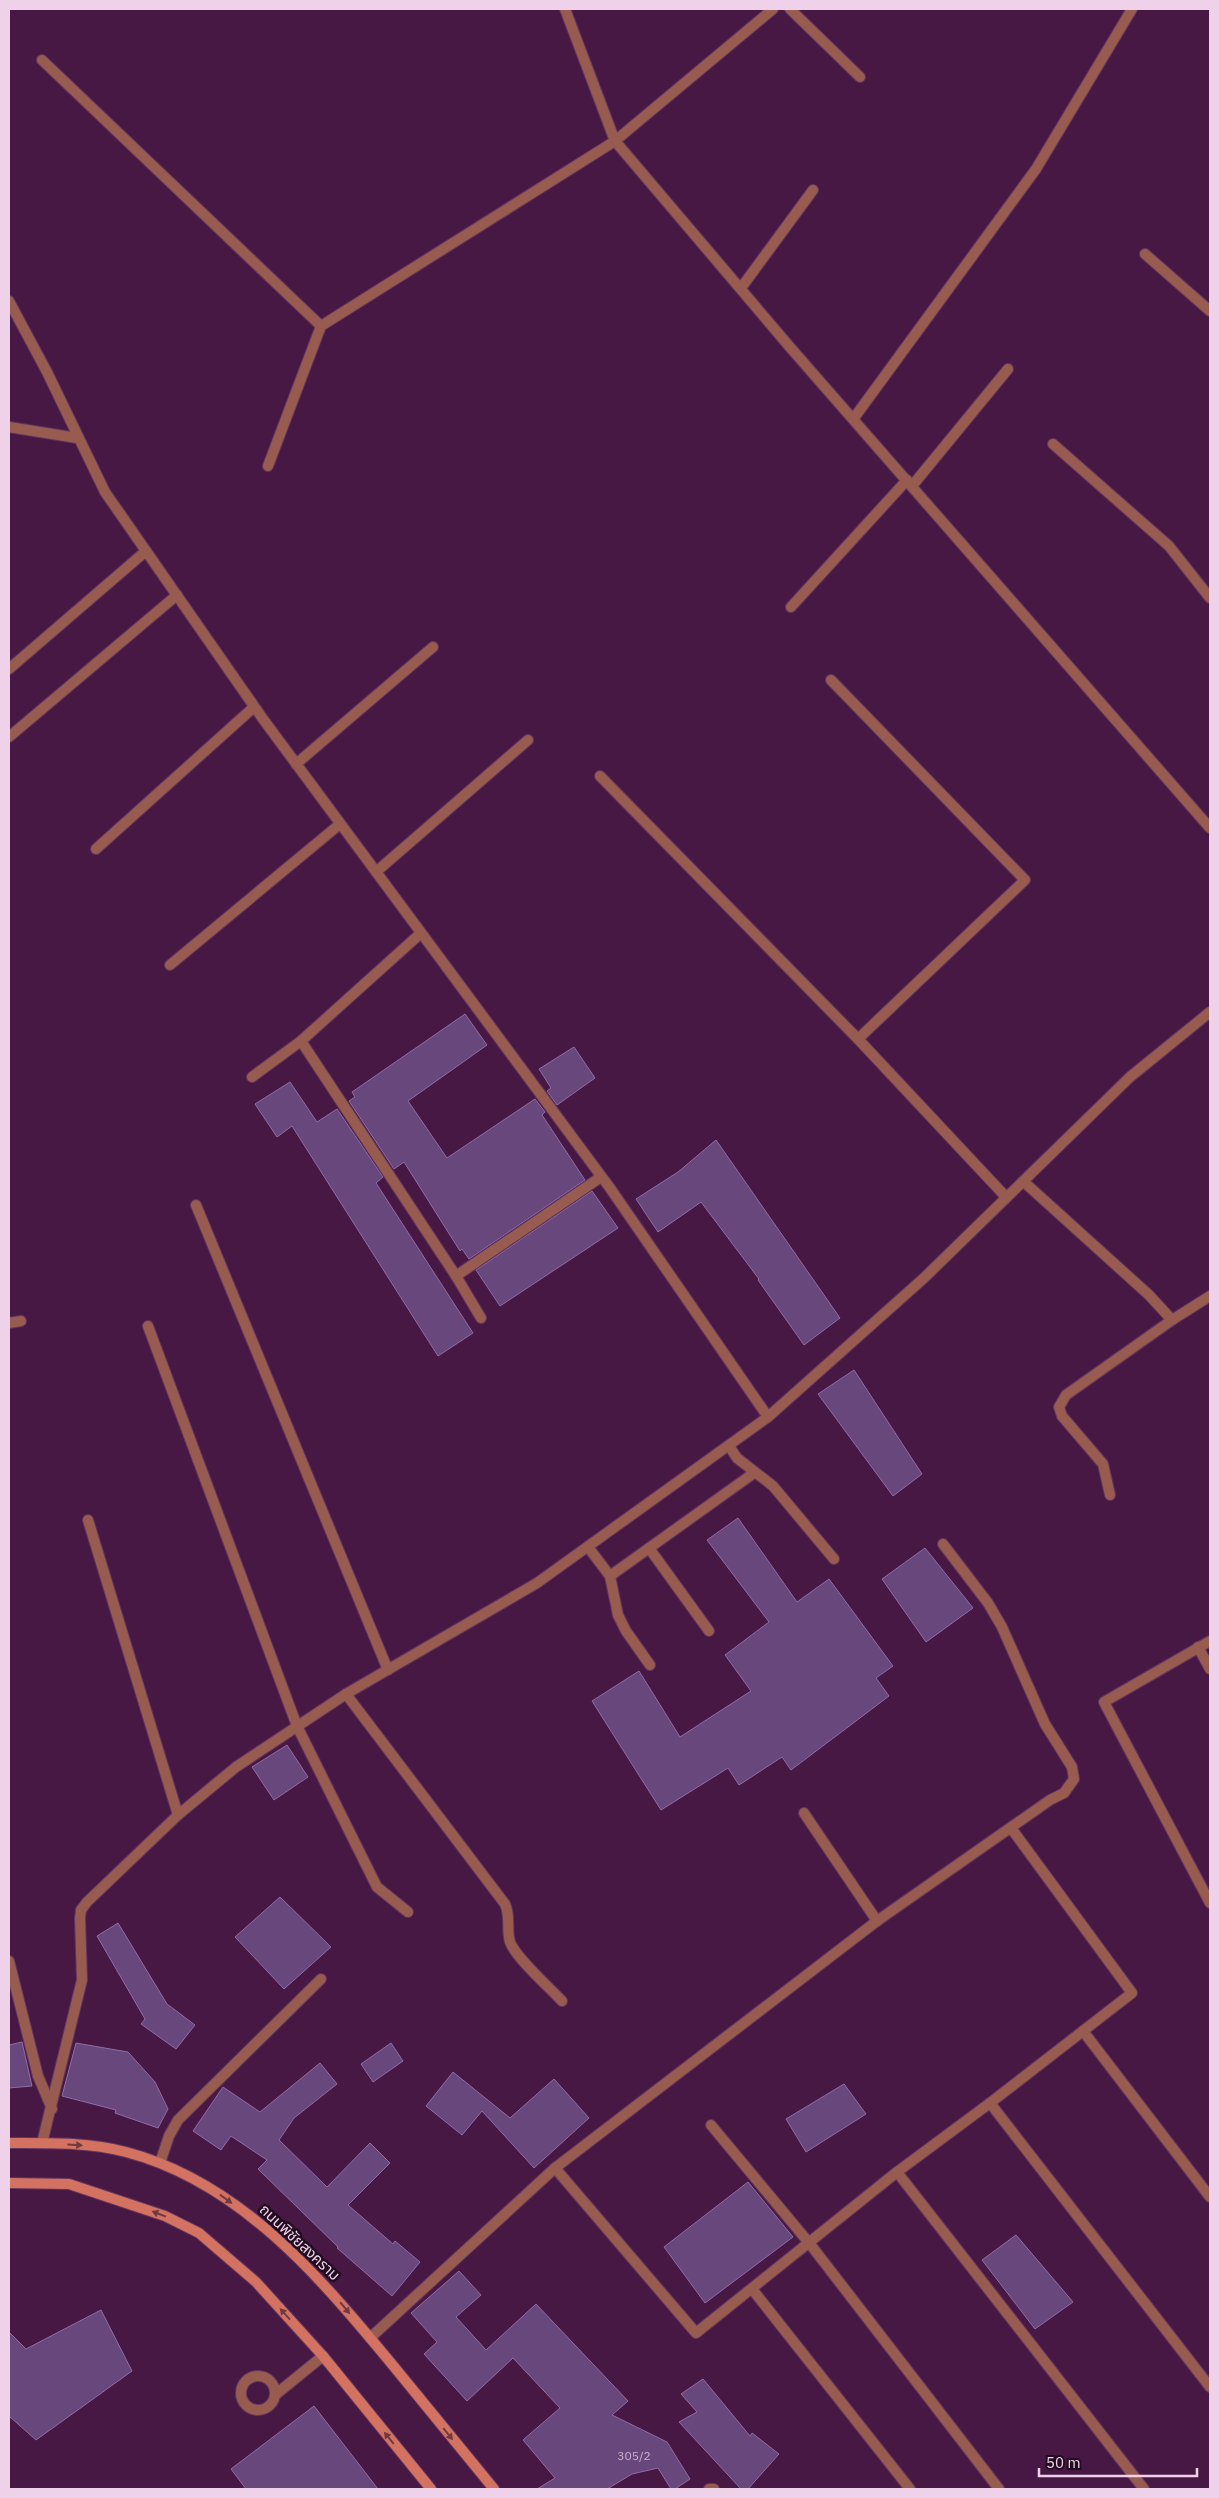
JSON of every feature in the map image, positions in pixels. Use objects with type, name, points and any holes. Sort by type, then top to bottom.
[{"type":"main road","name":"ถนนพิชัยสงคราม","points":[[9,2143],[92,2146],[126,2152],[160,2163],[210,2187],[258,2221],[325,2284],[494,2489]]},
{"type":"main road","points":[[9,2183],[69,2184],[165,2216],[199,2233],[256,2282],[323,2356],[431,2489]]},
{"type":"street","points":[[565,9],[615,141],[1210,828]]},
{"type":"street","points":[[268,466],[321,326],[615,141],[774,9]]},
{"type":"street","points":[[790,9],[860,77]]},
{"type":"street","points":[[854,418],[1036,169],[1132,9]]},
{"type":"street","points":[[42,60],[321,326]]},
{"type":"street","points":[[741,288],[813,190]]},
{"type":"street","points":[[1145,254],[1210,311]]},
{"type":"street","points":[[9,301],[47,372],[77,438],[105,492],[254,707],[601,1177],[768,1417]]},
{"type":"street","points":[[791,607],[910,483],[1008,369]]},
{"type":"street","points":[[9,427],[77,438]]},
{"type":"street","points":[[1053,444],[1169,546],[1210,598]]},
{"type":"street","points":[[9,669],[146,551]]},
{"type":"street","points":[[9,737],[177,595]]},
{"type":"street","points":[[296,764],[433,648]]},
{"type":"street","points":[[831,680],[1026,880],[858,1039]]},
{"type":"street","points":[[96,849],[254,707]]},
{"type":"street","points":[[376,872],[528,740]]},
{"type":"street","points":[[600,776],[858,1039],[1006,1198]]},
{"type":"street","points":[[170,965],[340,824]]},
{"type":"street","points":[[252,1077],[301,1041],[421,933]]},
{"type":"street","points":[[42,2143],[52,2109],[82,1980],[81,1910],[87,1902],[178,1815],[236,1767],[346,1694],[537,1583],[768,1417],[924,1278],[1130,1076],[1210,1012]]},
{"type":"street","points":[[301,1041],[456,1276],[481,1318]]},
{"type":"street","points":[[456,1276],[601,1177]]},
{"type":"street","points":[[1024,1182],[1149,1295],[1172,1320]]},
{"type":"street","points":[[196,1205],[388,1670]]},
{"type":"street","points":[[1110,1495],[1103,1464],[1062,1416],[1059,1407],[1066,1395],[1172,1320],[1210,1296]]},
{"type":"street","points":[[9,1323],[21,1321]]},
{"type":"street","points":[[148,1326],[297,1726],[377,1887],[408,1912]]},
{"type":"street","points":[[728,1446],[737,1458],[773,1486],[834,1559]]},
{"type":"street","points":[[610,1576],[754,1473]]},
{"type":"street","points":[[88,1520],[178,1815]]},
{"type":"street","points":[[370,2338],[555,2168],[877,1920],[1050,1800],[1064,1793],[1074,1779],[1072,1767],[1045,1724],[1002,1627],[988,1603],[943,1544]]},
{"type":"street","points":[[588,1546],[610,1576],[622,1623],[650,1665]]},
{"type":"street","points":[[649,1548],[709,1631]]},
{"type":"street","points":[[1210,1640],[1104,1702],[1210,1903]]},
{"type":"street","points":[[1198,1647],[1210,1669]]},
{"type":"street","points":[[346,1694],[504,1904],[510,1920],[508,1934],[516,1952],[562,2001]]},
{"type":"street","points":[[804,1813],[877,1920]]},
{"type":"street","points":[[555,2168],[696,2333],[810,2244],[897,2172],[1132,1993],[1011,1828]]},
{"type":"street","points":[[9,1961],[38,2076],[52,2109]]},
{"type":"street","points":[[160,2163],[169,2136],[178,2120],[321,1979]]},
{"type":"street","points":[[1083,2031],[1210,2196]]},
{"type":"street","points":[[990,2103],[1210,2387]]},
{"type":"street","points":[[710,2125],[810,2244],[999,2489]]},
{"type":"street","points":[[897,2172],[1144,2489]]},
{"type":"street","points":[[752,2289],[910,2489]]},
{"type":"street","points":[[275,2395],[323,2356]]},
{"type":"street","points":[[709,2489],[714,2489]]},
{"type":"building","points":[[465,1014],[487,1045],[408,1101],[447,1158],[535,1099],[545,1112],[542,1115],[585,1180],[469,1259],[462,1249],[460,1251],[404,1162],[394,1169],[349,1101],[355,1097],[352,1092]]},
{"type":"building","points":[[574,1047],[595,1078],[557,1105],[547,1091],[551,1088],[539,1069]]},
{"type":"building","points":[[290,1082],[317,1122],[337,1109],[383,1177],[376,1183],[473,1333],[438,1356],[292,1126],[277,1137],[255,1104]]},
{"type":"building","points":[[716,1140],[840,1318],[804,1345],[759,1279],[701,1202],[658,1232],[636,1199],[678,1172]]},
{"type":"building","points":[[592,1191],[618,1228],[500,1306],[476,1270]]},
{"type":"building","points":[[854,1370],[922,1474],[893,1496],[818,1394]]},
{"type":"building","points":[[738,1518],[797,1602],[829,1579],[893,1666],[876,1678],[889,1696],[791,1770],[782,1757],[739,1785],[728,1768],[661,1810],[592,1701],[639,1671],[680,1737],[751,1691],[725,1655],[769,1622],[707,1540]]},
{"type":"building","points":[[925,1548],[973,1608],[926,1642],[882,1579]]},
{"type":"building","points":[[287,1745],[308,1777],[274,1800],[252,1767]]},
{"type":"building","points":[[280,1897],[331,1947],[284,1989],[235,1937]]},
{"type":"building","points":[[118,1923],[167,2004],[195,2025],[176,2049],[141,2024],[145,2019],[97,1936]]},
{"type":"building","points":[[22,2042],[32,2086],[9,2088],[9,2045]]},
{"type":"building","points":[[76,2043],[128,2052],[155,2082],[168,2109],[158,2128],[115,2113],[116,2110],[62,2096]]},
{"type":"building","points":[[391,2043],[403,2061],[373,2082],[361,2064]]},
{"type":"building","points":[[320,2063],[337,2084],[294,2118],[279,2140],[327,2187],[370,2143],[390,2163],[348,2205],[393,2244],[395,2241],[420,2262],[392,2296],[337,2248],[258,2169],[267,2160],[231,2136],[221,2150],[193,2131],[223,2087],[260,2112]]},
{"type":"building","points":[[453,2072],[510,2118],[554,2079],[589,2118],[534,2168],[482,2111],[462,2135],[426,2106]]},
{"type":"building","points":[[844,2084],[866,2114],[806,2152],[786,2119]]},
{"type":"building","points":[[748,2182],[793,2237],[705,2303],[664,2247]]},
{"type":"building","points":[[1016,2235],[1073,2302],[1035,2329],[982,2260]]},
{"type":"building","points":[[459,2271],[481,2295],[456,2317],[486,2350],[536,2304],[628,2401],[612,2415],[667,2442],[690,2479],[675,2489],[671,2489],[658,2468],[632,2474],[607,2489],[537,2489],[555,2478],[523,2440],[560,2408],[513,2358],[467,2401],[424,2354],[437,2342],[411,2313]]},
{"type":"building","points":[[101,2310],[132,2371],[36,2440],[9,2416],[9,2332],[26,2349]]},
{"type":"building","points":[[703,2379],[750,2436],[752,2433],[779,2454],[748,2489],[741,2489],[679,2422],[697,2412],[681,2394]]},
{"type":"building","points":[[314,2406],[378,2489],[246,2489],[231,2469]]}]
